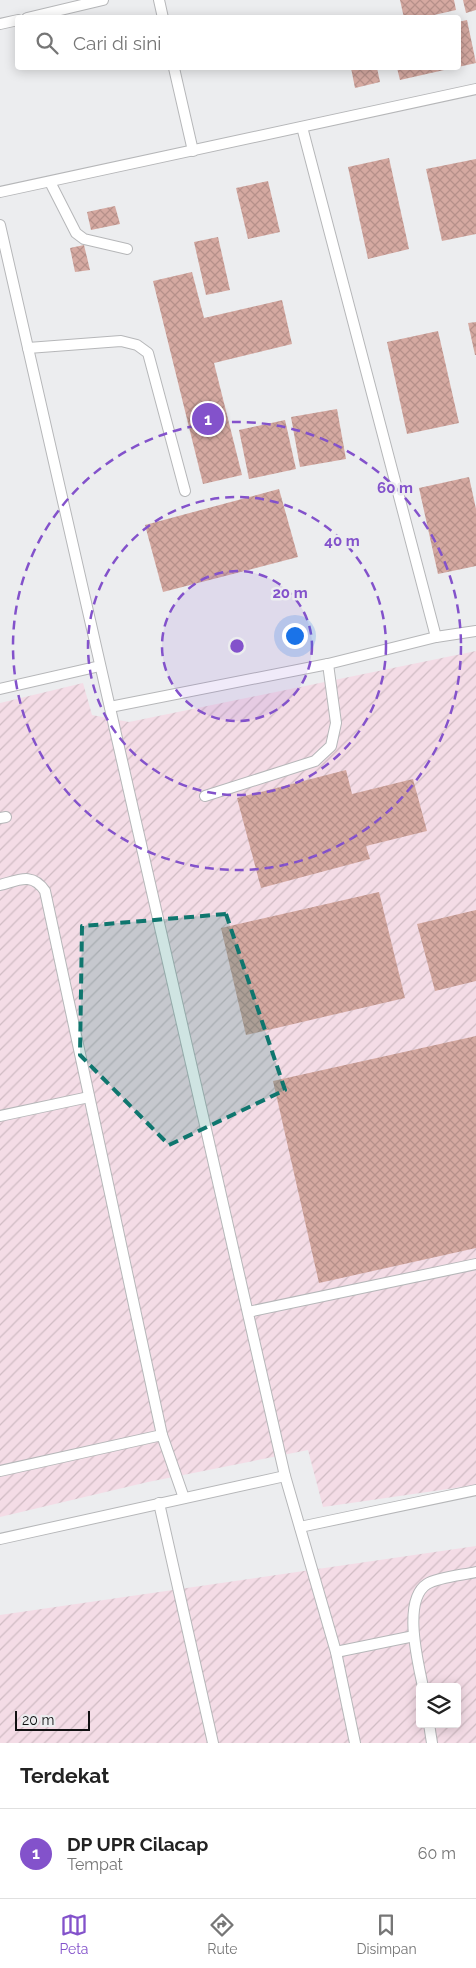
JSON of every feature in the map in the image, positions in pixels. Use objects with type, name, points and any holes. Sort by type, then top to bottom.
[{"type":"lane","points":[[40,15],[103,0]]},
{"type":"lane","points":[[159,0],[162,15]]},
{"type":"lane","points":[[0,24],[15,21]]},
{"type":"lane","points":[[174,70],[193,151]]},
{"type":"lane","points":[[0,192],[476,89]]},
{"type":"lane","points":[[302,127],[436,637]]},
{"type":"lane","points":[[50,182],[76,233],[84,238],[127,249]]},
{"type":"lane","points":[[0,225],[285,1476],[336,1652],[355,1743]]},
{"type":"lane","points":[[28,348],[121,341],[137,345],[148,353],[185,491]]},
{"type":"lane","points":[[110,707],[328,664],[436,637],[476,631]]},
{"type":"lane","points":[[205,796],[315,761],[331,746],[336,722],[328,664]]},
{"type":"lane","points":[[0,689],[100,666]]},
{"type":"lane","points":[[0,885],[28,878],[39,882],[45,891],[162,1435],[184,1498]]},
{"type":"lane","points":[[0,1116],[89,1097]]},
{"type":"lane","points":[[248,1312],[476,1264]]},
{"type":"lane","points":[[0,1470],[162,1435]]},
{"type":"lane","points":[[0,1539],[285,1476]]},
{"type":"lane","points":[[300,1527],[476,1490]]},
{"type":"lane","points":[[159,1503],[213,1743]]},
{"type":"lane","points":[[422,1683],[414,1636],[415,1601],[420,1589],[429,1582],[476,1572]]},
{"type":"lane","points":[[336,1652],[414,1636]]},
{"type":"lane","points":[[430,1728],[432,1743]]},
{"type":"highlighted area","points":[[226,914],[285,1090],[169,1145],[80,1055],[82,926]]},
{"type":"shaded area","points":[[476,651],[476,1485],[323,1507],[308,1450],[148,1482],[0,1517],[0,703],[83,683],[92,715],[129,722]]},
{"type":"shaded area","points":[[476,1546],[476,1743],[0,1743],[0,1615]]},
{"type":"building","points":[[400,0],[454,0],[456,10],[434,15],[403,15]]},
{"type":"building","points":[[463,0],[476,0],[476,10],[466,13]]},
{"type":"building","points":[[467,20],[476,63],[461,66],[461,21]]},
{"type":"building","points":[[351,70],[377,70],[380,82],[355,88]]},
{"type":"building","points":[[398,70],[444,70],[400,80]]},
{"type":"building","points":[[389,158],[409,249],[368,259],[348,167]]},
{"type":"building","points":[[476,159],[476,234],[442,241],[426,169]]},
{"type":"building","points":[[268,181],[280,232],[248,239],[236,188]]},
{"type":"building","points":[[115,206],[120,224],[91,230],[87,212]]},
{"type":"building","points":[[218,237],[230,290],[206,295],[194,242]]},
{"type":"building","points":[[84,245],[90,270],[75,272],[70,248]]},
{"type":"building","points":[[192,272],[204,318],[282,300],[292,344],[214,363],[242,475],[203,484],[153,281]]},
{"type":"building","points":[[476,322],[476,355],[475,355],[468,323]]},
{"type":"building","points":[[438,331],[459,423],[407,434],[387,342]]},
{"type":"building","points":[[337,409],[346,459],[300,467],[291,417]]},
{"type":"building","points":[[285,420],[296,469],[249,479],[239,430]]},
{"type":"building","points":[[469,477],[476,509],[476,566],[438,574],[419,488]]},
{"type":"building","points":[[279,489],[298,557],[163,592],[145,525]]},
{"type":"building","points":[[346,770],[352,794],[413,779],[427,831],[366,846],[370,859],[261,888],[237,798]]},
{"type":"building","points":[[379,892],[405,998],[246,1035],[221,928]]},
{"type":"building","points":[[476,910],[476,981],[435,991],[417,924]]},
{"type":"building","points":[[476,1036],[476,1248],[319,1283],[273,1081]]},
{"type":"place","name":"DP UPR Cilacap","points":[[208,419]]}]
